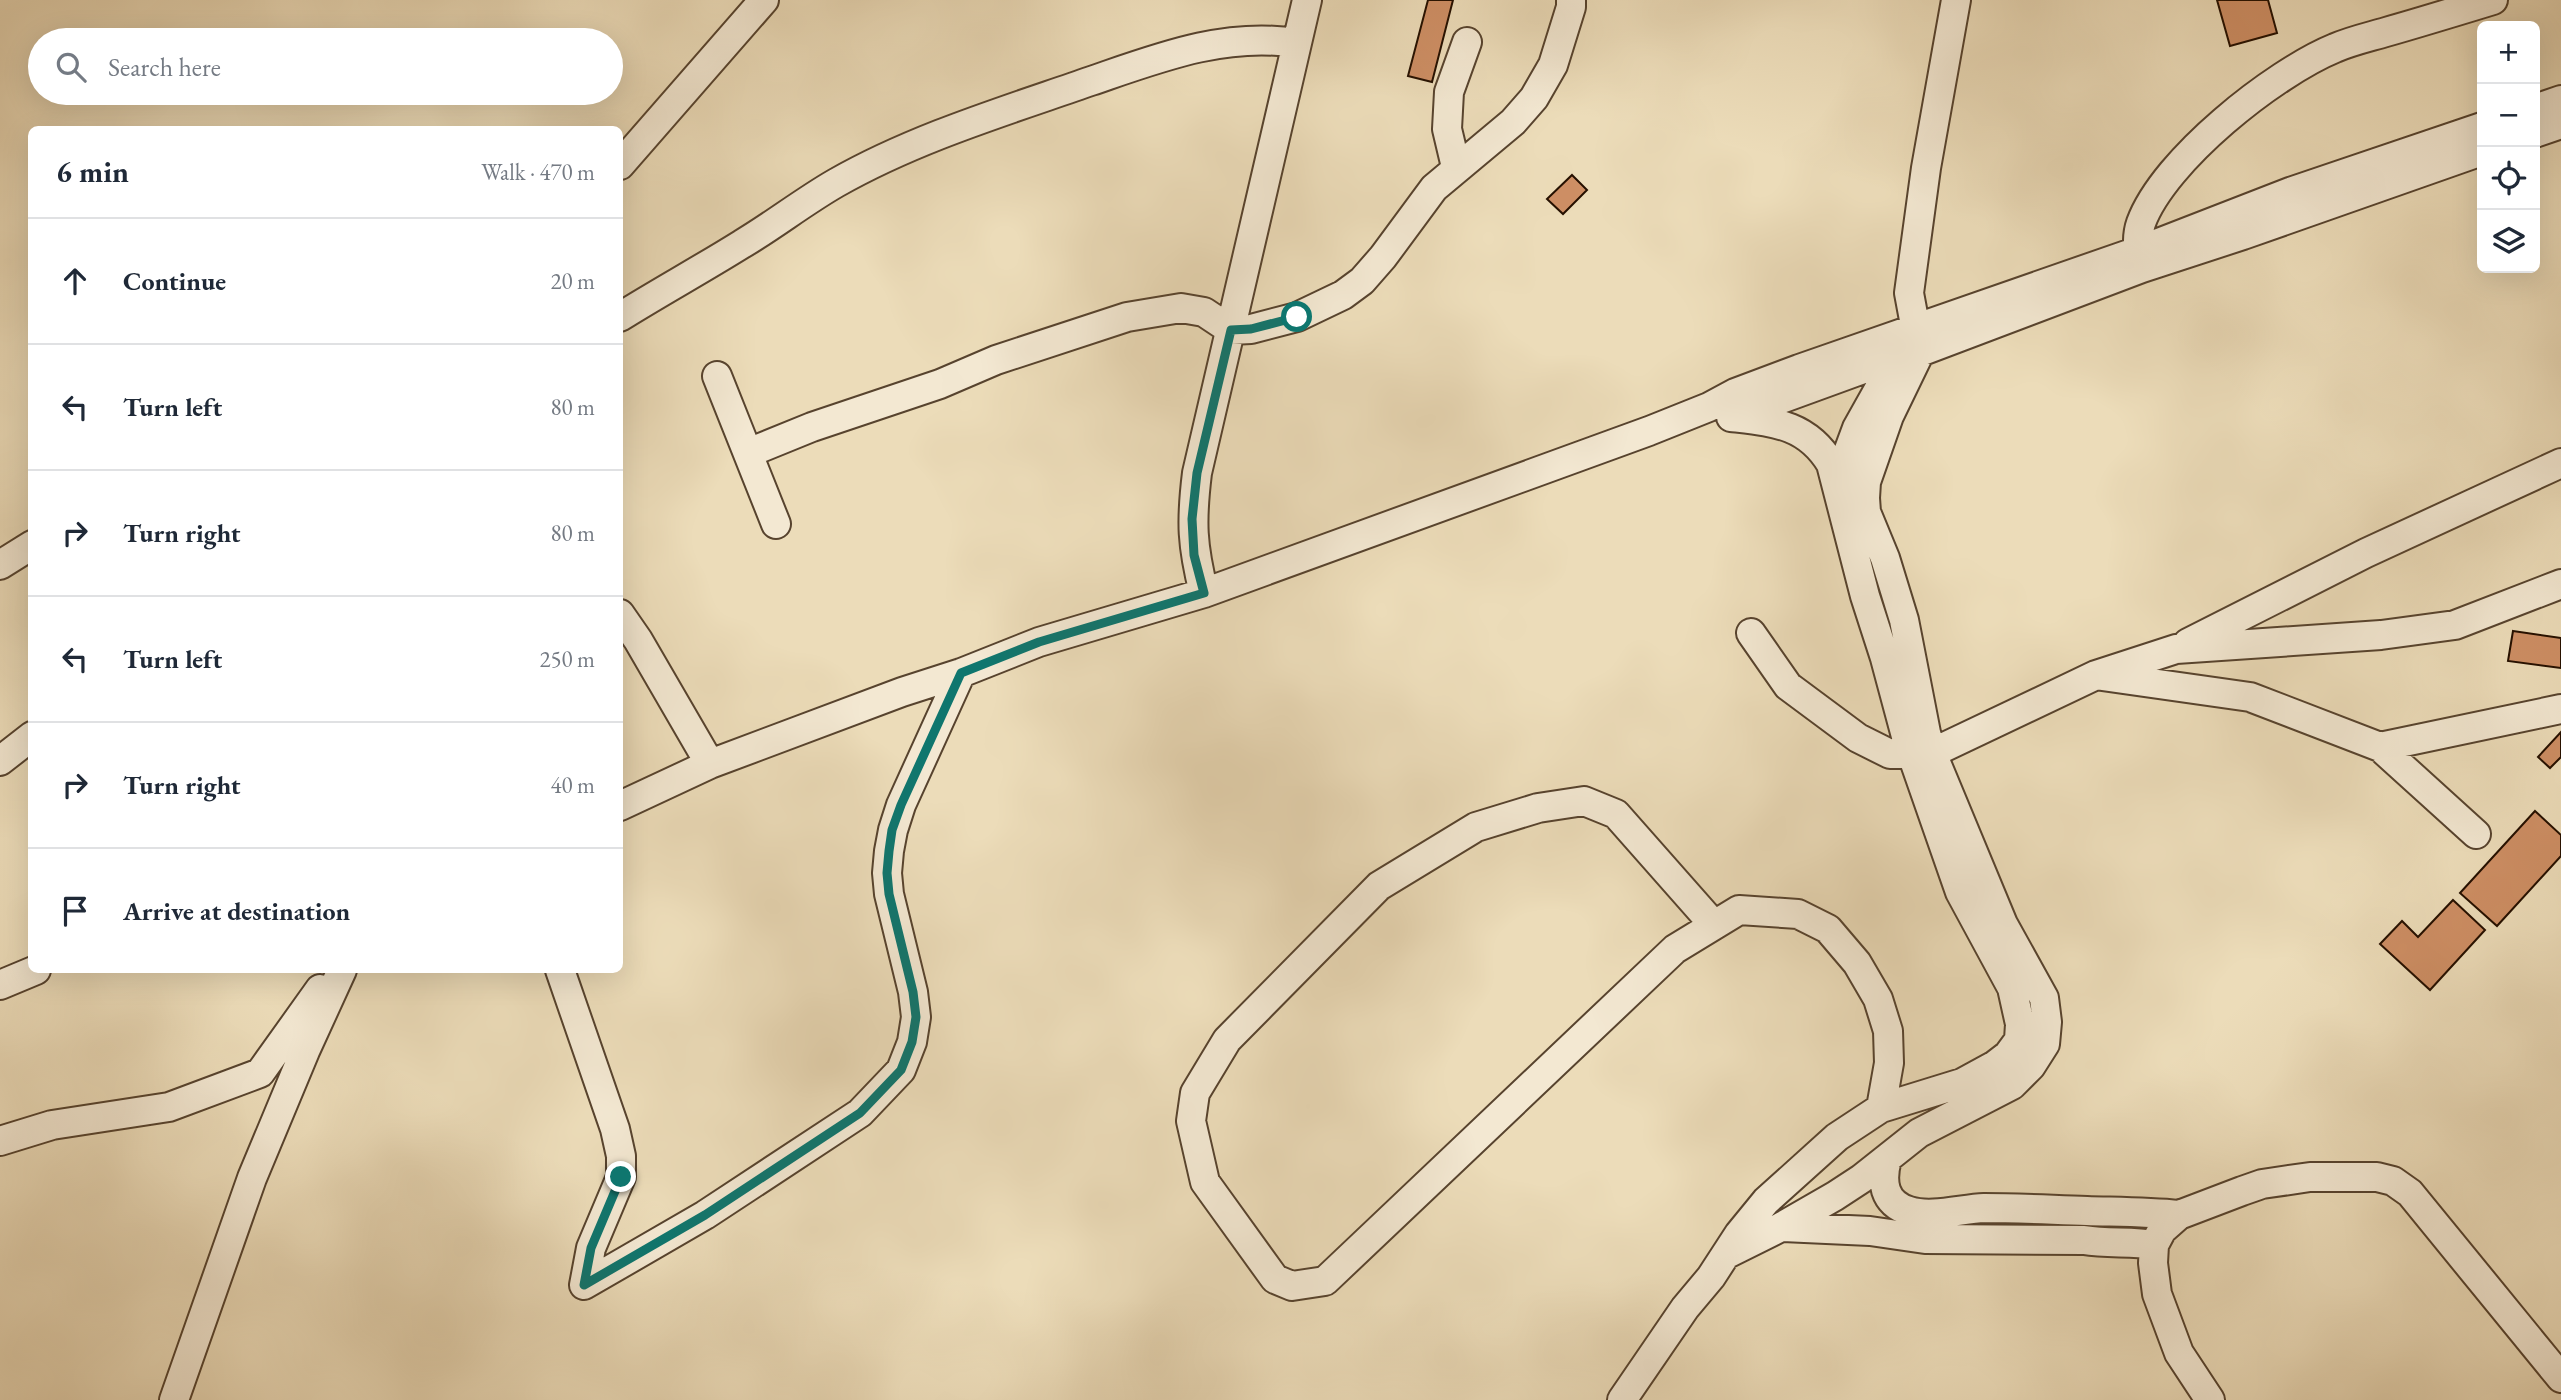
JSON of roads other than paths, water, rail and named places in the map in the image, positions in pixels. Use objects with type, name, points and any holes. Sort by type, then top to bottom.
[{"type":"street","points":[[623,162],[764,0]]},
{"type":"street","points":[[1204,593],[1194,555],[1192,519],[1197,473],[1307,0]]},
{"type":"street","points":[[748,453],[812,427],[940,384],[996,360],[1127,317],[1181,308],[1204,312],[1231,330],[1251,329],[1297,317],[1343,295],[1362,281],[1376,265],[1434,188],[1513,122],[1534,98],[1553,65],[1571,0]]},
{"type":"street","points":[[1622,1400],[1685,1308],[1766,1201],[1837,1137],[1881,1108],[1962,1083],[1995,1065],[2008,1055],[2019,1040],[2021,1024],[2012,988],[1956,880],[1922,753],[1926,733],[1904,620],[1885,558],[1866,512],[1865,498],[1866,482],[1911,346],[1912,314],[1909,293],[1928,156],[1956,0]]},
{"type":"street","points":[[2140,259],[2138,235],[2147,210],[2176,169],[2235,113],[2263,91],[2300,65],[2336,48],[2493,0]]},
{"type":"street","points":[[623,315],[745,242],[836,183],[937,136],[1155,59],[1247,39],[1296,43]]},
{"type":"street","points":[[1456,167],[1447,129],[1449,92],[1467,42]]},
{"type":"street","points":[[2540,107],[2561,100]]},
{"type":"street","points":[[2540,131],[2561,124]]},
{"type":"street","points":[[1649,431],[1731,417],[2140,259],[2290,192],[2477,129]]},
{"type":"street","points":[[2140,259],[2243,235],[2477,153]]},
{"type":"street","points":[[623,805],[710,764],[902,692],[961,673],[1039,642],[1204,593],[1649,431],[1709,407],[1735,393],[1911,346]]},
{"type":"street","points":[[1840,493],[1847,455],[1857,428],[1911,346]]},
{"type":"street","points":[[717,376],[776,524]]},
{"type":"street","points":[[1727,1254],[1781,1227],[1861,1179],[1919,1133],[2012,1085],[2031,1066],[2045,1044],[2047,1022],[2044,998],[2003,924],[1922,753],[1907,740],[1865,596],[1831,464],[1822,448],[1793,428],[1770,421],[1731,417]]},
{"type":"street","points":[[1751,633],[1788,686],[1858,738],[1890,754],[1922,753],[2096,675],[2176,649],[2365,553],[2561,463]]},
{"type":"street","points":[[0,565],[28,548]]},
{"type":"street","points":[[2176,649],[2381,635],[2455,625],[2561,584]]},
{"type":"street","points":[[623,618],[710,764]]},
{"type":"street","points":[[561,973],[615,1129],[621,1156],[621,1177],[591,1248],[584,1285],[705,1215],[860,1113],[901,1070],[912,1042],[916,1017],[913,992],[889,894],[887,873],[892,830],[961,673]]},
{"type":"street","points":[[2096,675],[2250,697],[2380,747],[2476,834]]},
{"type":"street","points":[[2380,747],[2561,709]]},
{"type":"street","points":[[0,761],[28,739]]},
{"type":"street","points":[[1714,925],[1616,814],[1584,802],[1538,808],[1476,827],[1379,887],[1227,1040],[1195,1093],[1191,1121],[1205,1182],[1275,1279],[1292,1286],[1325,1281],[1675,949],[1739,910],[1798,914],[1828,929],[1857,962],[1878,999],[1888,1031],[1889,1063],[1881,1108]]},
{"type":"street","points":[[0,985],[29,973]]},
{"type":"street","points":[[0,1141],[52,1125],[169,1107],[260,1073],[331,973]]},
{"type":"street","points":[[174,1400],[252,1178],[304,1051],[341,973]]},
{"type":"street","points":[[1887,1159],[1882,1177],[1885,1192],[1894,1203],[1909,1211],[1926,1213],[2019,1208],[2179,1215]]},
{"type":"street","points":[[2210,1400],[2179,1353],[2157,1294],[2154,1245],[2162,1230],[2179,1215],[2262,1184],[2310,1177],[2377,1177],[2393,1181],[2410,1193],[2561,1378]]},
{"type":"street","points":[[1781,1227],[1825,1227],[1925,1239],[2084,1240],[2107,1244],[2154,1245]]}]
